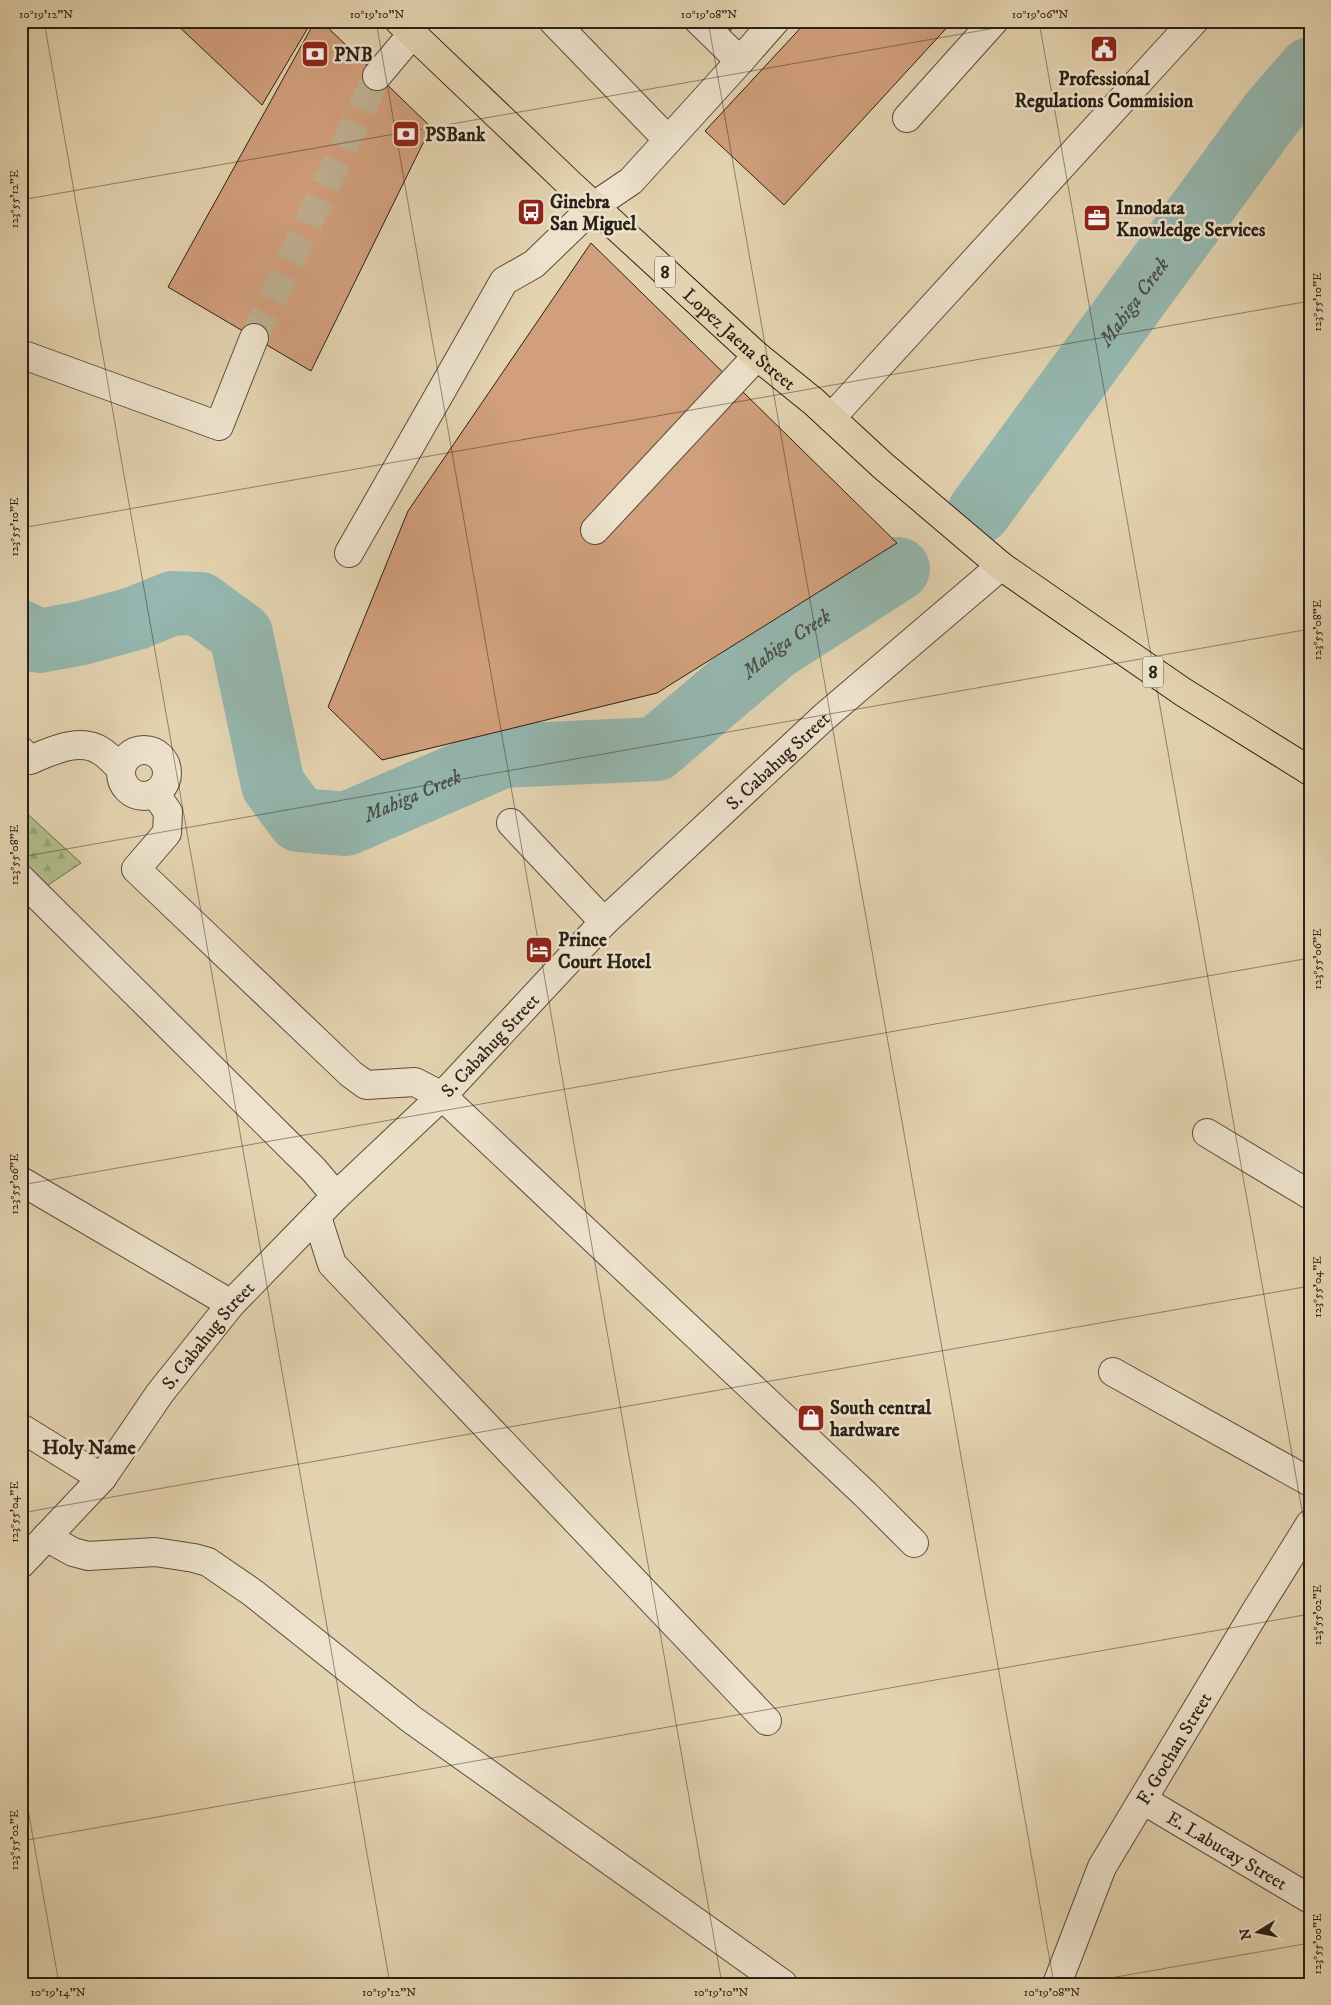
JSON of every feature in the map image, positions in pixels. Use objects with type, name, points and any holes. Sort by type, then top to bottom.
[{"type":"main road","name":"Lopez Jaena Street","points":[[405,25],[594,206],[757,356],[814,402],[939,515],[1001,566]]},
{"type":"main road","name":"8","points":[[1001,566],[1183,692],[1310,770]]},
{"type":"street","points":[[553,21],[668,140]]},
{"type":"street","points":[[699,21],[740,61]]},
{"type":"street","points":[[349,553],[504,281],[534,264],[594,206],[630,180],[740,61],[774,21]]},
{"type":"street","points":[[907,118],[994,21]]},
{"type":"street","points":[[831,418],[1194,21]]},
{"type":"street","points":[[378,76],[405,25]]},
{"type":"street","points":[[21,354],[218,426],[254,338]]},
{"type":"street","points":[[596,530],[757,356]]},
{"type":"street","name":"S. Cabahug Street","points":[[21,1564],[102,1478],[160,1393],[231,1304],[327,1207],[442,1096],[604,922],[824,717],[1001,566]]},
{"type":"street","points":[[21,751],[30,760],[60,748],[87,745],[101,750],[121,769]]},
{"type":"street","points":[[147,750],[158,754],[165,763],[167,774],[164,785],[155,793],[143,796],[131,792],[123,782],[121,769],[126,758],[135,751],[147,750]]},
{"type":"street","points":[[155,793],[168,812],[167,833],[136,869],[351,1074],[366,1085],[415,1082],[442,1096],[914,1543]]},
{"type":"street","points":[[510,823],[604,922]]},
{"type":"street","points":[[21,879],[314,1170],[327,1207],[332,1264],[767,1721]]},
{"type":"street","points":[[1207,1133],[1310,1195]]},
{"type":"street","points":[[21,1181],[231,1304]]},
{"type":"street","points":[[1113,1372],[1310,1482]]},
{"type":"street","points":[[21,1428],[102,1478]]},
{"type":"street","name":"F. Gochan Street","points":[[1057,1984],[1102,1867],[1310,1524]]},
{"type":"street","points":[[46,1537],[73,1552],[88,1556],[155,1552],[208,1562],[253,1593],[411,1718],[783,1984]]},
{"type":"street","name":"E. Labucay Street","points":[[1143,1800],[1310,1899]]},
{"type":"green space","points":[[21,808],[81,863],[21,903]]},
{"type":"building","points":[[173,21],[312,21],[262,105]]},
{"type":"building","points":[[315,21],[321,21],[431,127],[311,371],[168,287]]},
{"type":"building","points":[[710,21],[739,21],[725,36]]},
{"type":"building","points":[[807,21],[953,21],[784,205],[705,131]]},
{"type":"building","points":[[591,243],[897,543],[657,693],[382,760],[328,707],[408,511]]},
{"type":"waterway","name":"Mahiga Creek","points":[[979,512],[1271,114],[1310,69]]},
{"type":"waterway","name":"Mahiga Creek","points":[[21,632],[39,641],[82,633],[136,618],[173,603],[200,604],[241,634],[273,785],[299,820],[346,824],[503,756],[656,749],[775,648],[898,569]]},
{"type":"tunnel","points":[[254,338],[377,76]]},
{"type":"place","name":"Professional Regulations Commision","points":[[1104,49]]},
{"type":"place","name":"PNB","points":[[315,54]]},
{"type":"place","name":"PSBank","points":[[406,134]]},
{"type":"place","name":"Ginebra San Miguel","points":[[531,212]]},
{"type":"place","name":"Innodata Knowledge Services","points":[[1097,218]]},
{"type":"place","name":"Prince Court Hotel","points":[[539,950]]},
{"type":"place","name":"South central hardware","points":[[811,1418]]},
{"type":"district","name":"Holy Name","points":[[89,1447]]}]
